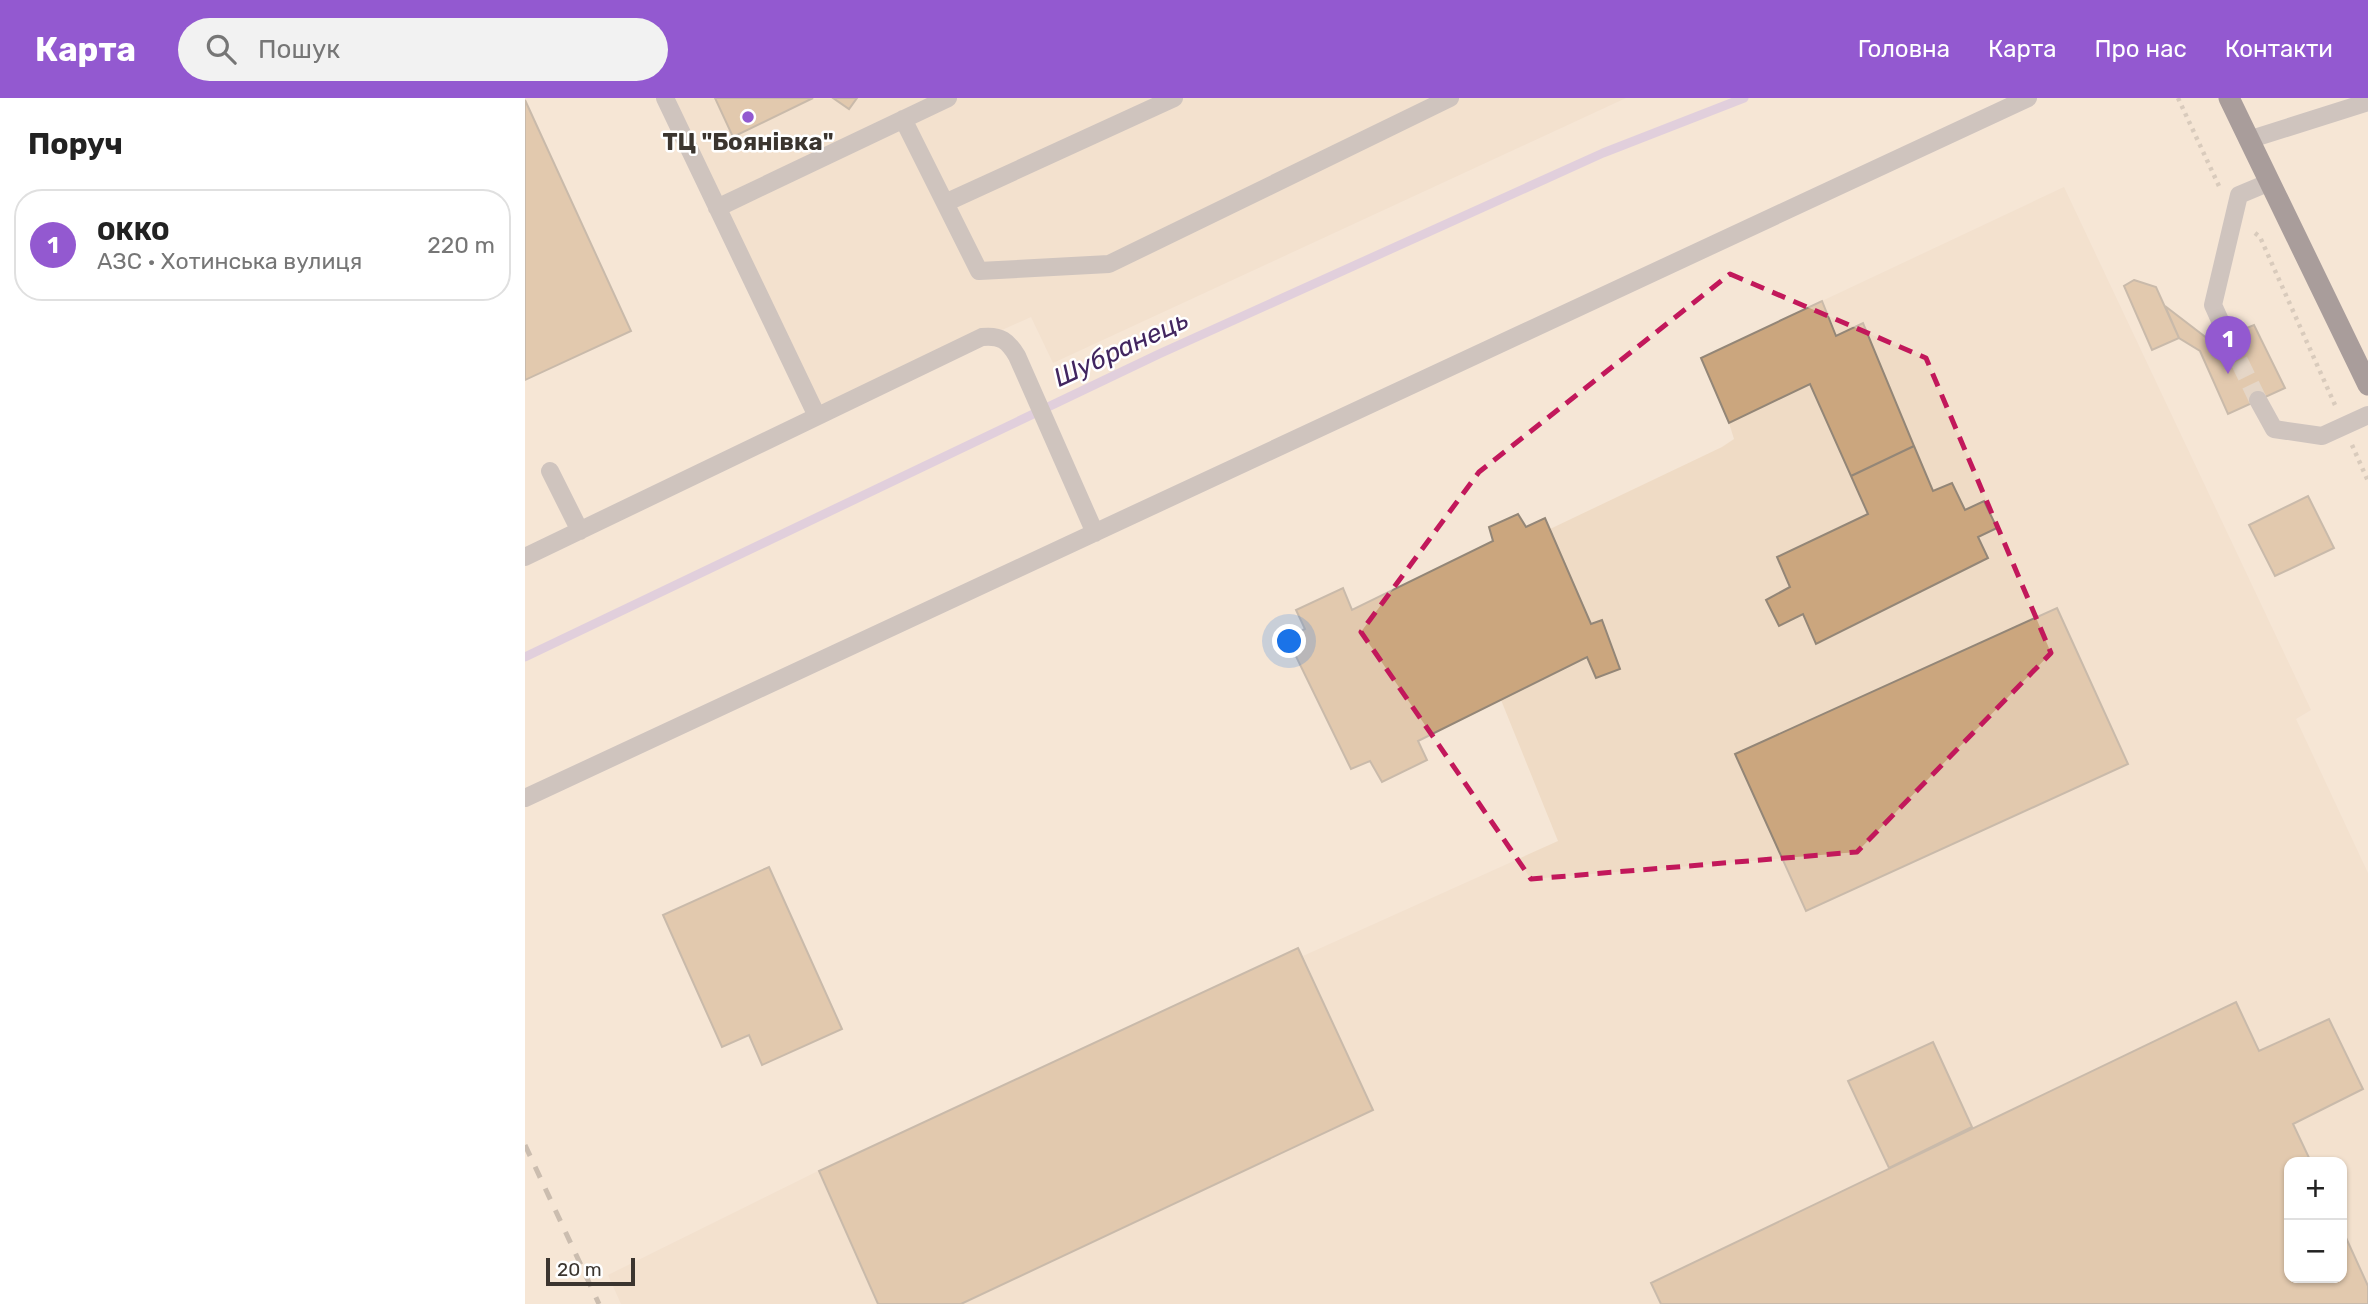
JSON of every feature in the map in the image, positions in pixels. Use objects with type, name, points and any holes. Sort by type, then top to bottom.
[{"type":"highway","points":[[2229,98],[2368,385]]},
{"type":"street","points":[[665,98],[816,414]]},
{"type":"street","points":[[717,208],[948,98]]},
{"type":"street","points":[[945,203],[1174,98]]},
{"type":"street","points":[[903,119],[979,271],[1108,264],[1450,98]]},
{"type":"street","points":[[525,798],[2028,98]]},
{"type":"street","points":[[2248,140],[2352,104],[2368,102]]},
{"type":"street","points":[[2227,336],[2213,305],[2239,195],[2270,182]]},
{"type":"street","points":[[525,557],[816,414],[982,337],[994,335],[1006,340],[1022,368],[1095,533]]},
{"type":"street","points":[[2258,401],[2274,429],[2322,436],[2368,415]]},
{"type":"street","points":[[550,471],[580,531]]},
{"type":"path","points":[[2178,98],[2233,219],[2260,237],[2368,481]]},
{"type":"highlighted area","points":[[1730,274],[1926,358],[2051,653],[1857,852],[1531,879],[1361,632],[1479,472]]},
{"type":"shaded area","points":[[665,98],[1626,98],[1053,363],[1031,317],[816,414]]},
{"type":"shaded area","points":[[2064,187],[2311,710],[2296,719],[2368,873],[2368,1304],[962,1304],[1373,1110],[1303,956],[1558,841],[1501,700],[1587,657],[1596,678],[1620,669],[1602,620],[1591,624],[1550,529],[1722,447],[1734,439],[1729,423],[1810,384],[1868,514],[1777,557],[1790,587],[1767,600],[1779,626],[1803,614],[1816,644],[1987,559],[1978,537],[1997,528],[1965,510],[1952,483],[1933,491],[1864,324],[1836,336],[1822,301]]},
{"type":"shaded area","points":[[818,1171],[877,1304],[621,1304],[608,1275]]},
{"type":"building","name":"ТЦ \"Боянівка\"","points":[[715,98],[813,98],[733,137]]},
{"type":"building","name":"ТЦ \"Боянівка\"","points":[[833,98],[857,98],[849,109]]},
{"type":"building","points":[[525,100],[631,331],[525,380]]},
{"type":"building","points":[[2134,280],[2156,287],[2179,338],[2152,350],[2124,286]]},
{"type":"building","points":[[1822,301],[1836,336],[1863,323],[1914,446],[1851,476],[1810,384],[1729,423],[1701,358]]},
{"type":"building","points":[[2165,306],[2212,342],[2254,325],[2285,388],[2228,414],[2200,351],[2179,338]]},
{"type":"building","points":[[1914,446],[1933,491],[1952,483],[1965,510],[1984,501],[1997,528],[1978,537],[1988,558],[1816,644],[1803,614],[1779,626],[1766,600],[1790,587],[1777,557],[1868,514],[1851,476]]},
{"type":"building","points":[[2308,496],[2334,548],[2275,576],[2249,525]]},
{"type":"building","points":[[1518,514],[1526,527],[1545,518],[1591,624],[1602,620],[1620,669],[1596,678],[1587,657],[1418,741],[1427,760],[1382,782],[1370,761],[1351,769],[1287,638],[1305,629],[1296,610],[1343,588],[1352,610],[1493,541],[1489,527]]},
{"type":"building","points":[[2057,608],[2128,764],[1806,911],[1735,754]]},
{"type":"building","points":[[769,867],[842,1029],[762,1065],[749,1035],[722,1047],[663,915]]},
{"type":"building","points":[[1298,948],[1373,1110],[961,1304],[878,1304],[819,1171]]},
{"type":"building","points":[[2236,1002],[2259,1051],[2329,1019],[2363,1089],[2293,1124],[2309,1157],[2284,1157],[2284,1283],[2347,1283],[2347,1240],[2368,1286],[2368,1304],[1661,1304],[1651,1283]]},
{"type":"building","points":[[1933,1042],[1972,1127],[1889,1168],[1848,1081]]},
{"type":"waterway","name":"Шубранець","points":[[525,657],[1159,354],[1603,153],[1744,98]]},
{"type":"tunnel","points":[[2227,336],[2258,400]]},
{"type":"railway","points":[[525,1145],[599,1304]]},
{"type":"place","name":"ТЦ \"Боянівка\"","points":[[748,117]]},
{"type":"place","name":"ОККО","points":[[2228,374]]}]
